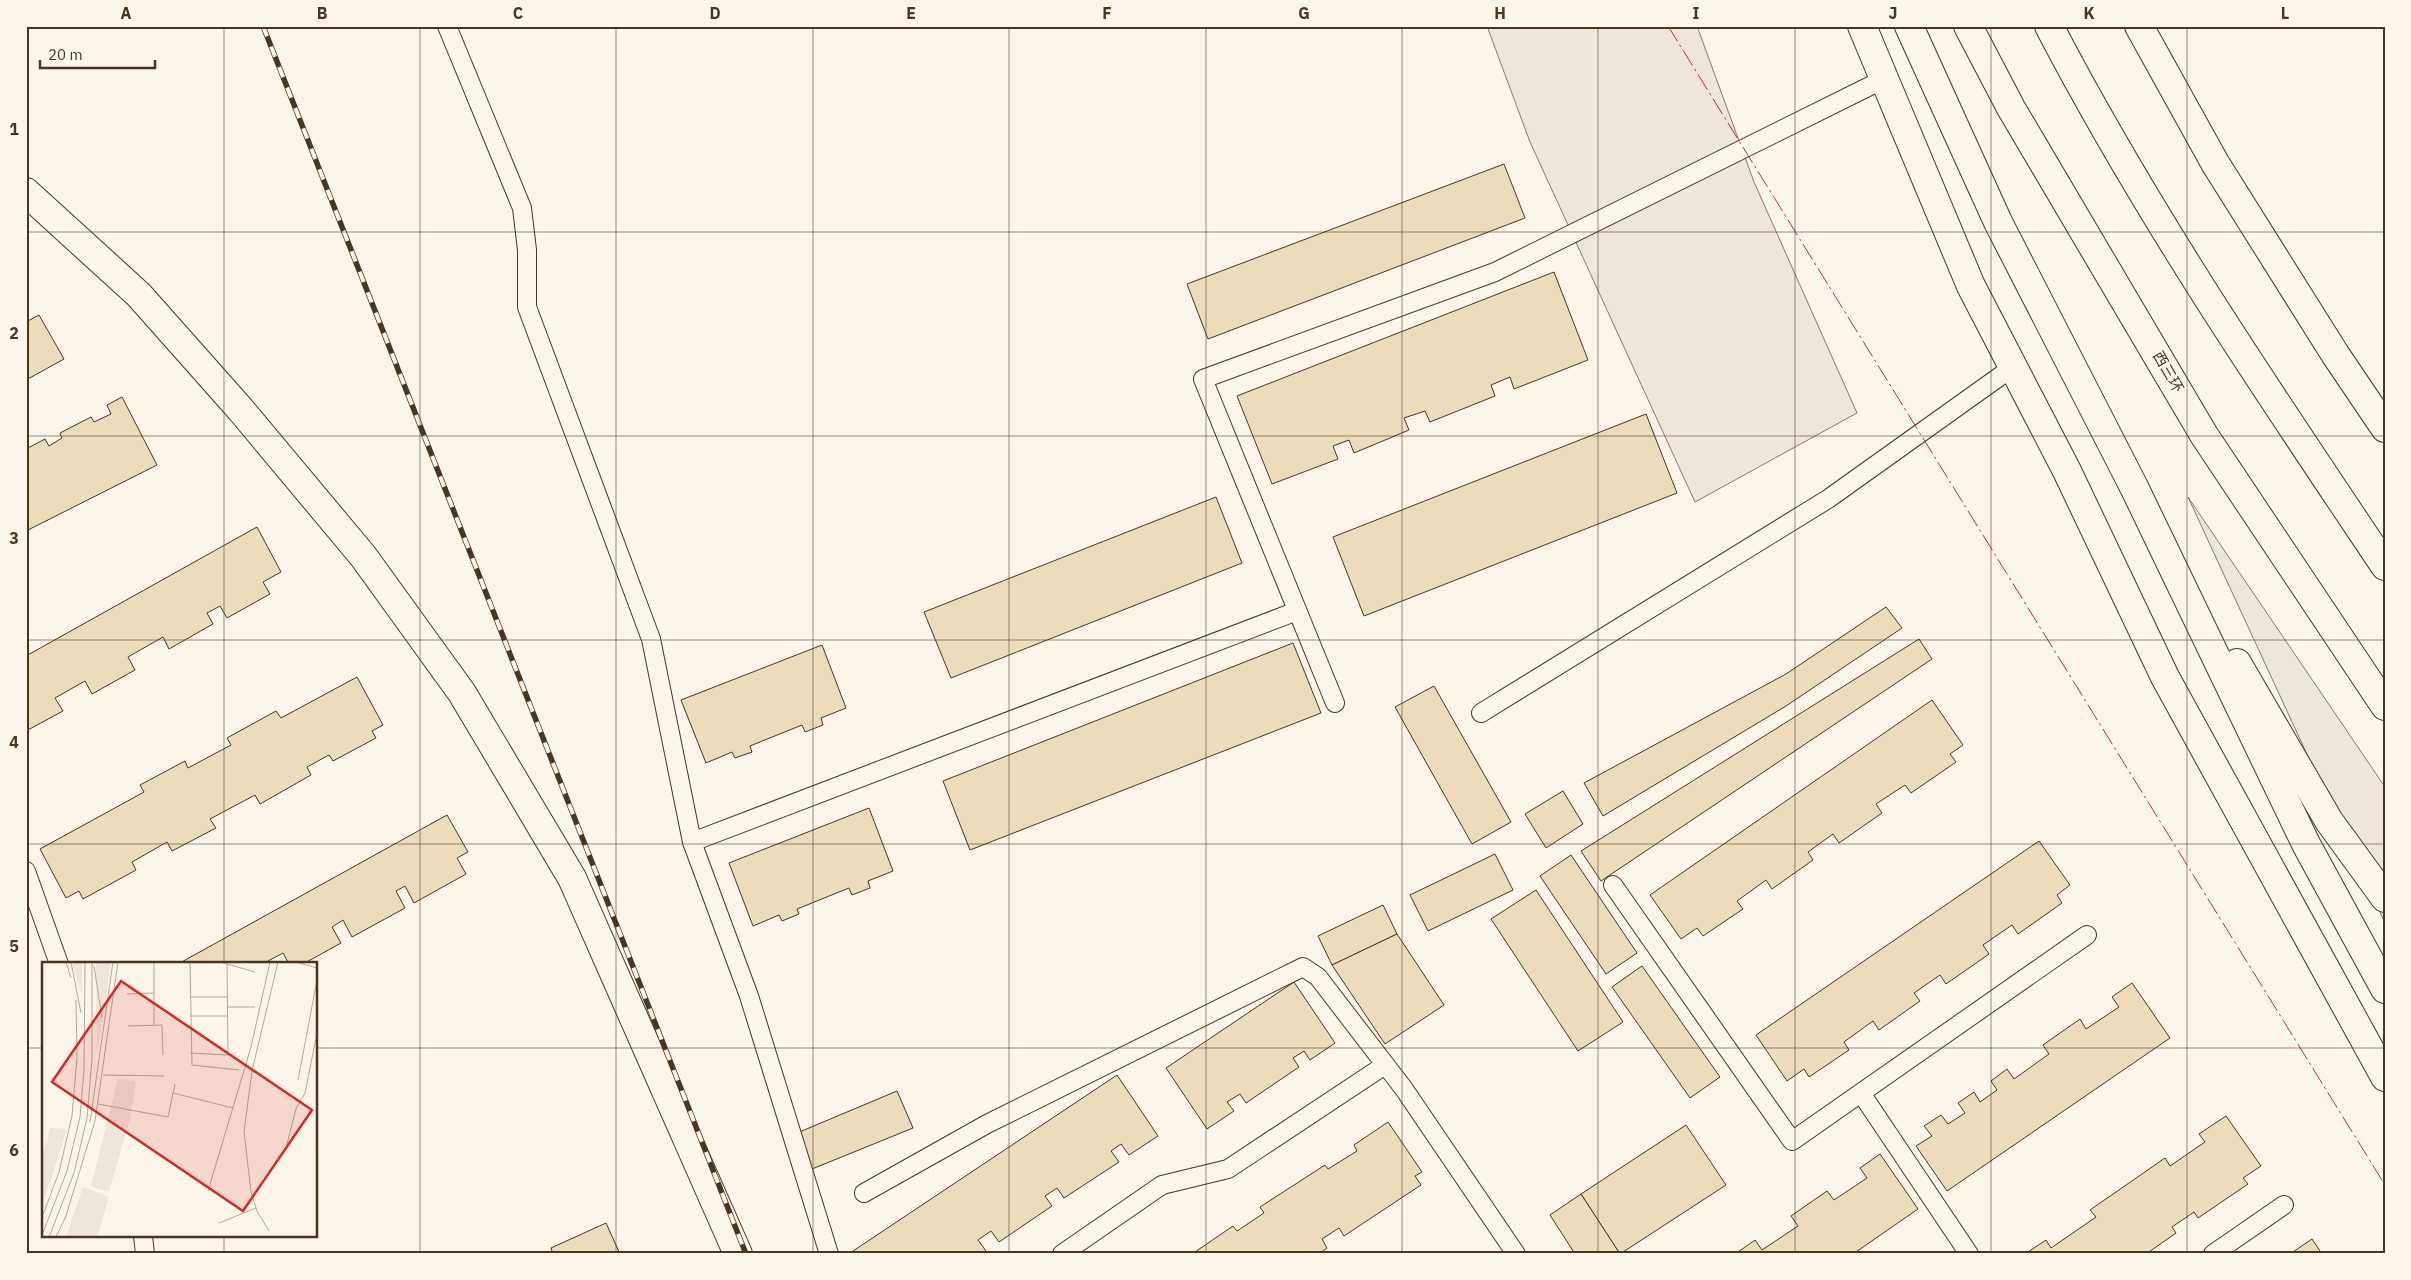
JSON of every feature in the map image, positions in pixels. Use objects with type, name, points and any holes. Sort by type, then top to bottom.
[{"type":"main road","points":[[1862,26],[1971,286],[2067,470],[2165,677],[2385,1076]]},
{"type":"main road","points":[[1910,26],[1998,222],[2134,487],[2306,844],[2385,989]]},
{"type":"main road","name":"西三环","points":[[1968,26],[2011,108],[2204,435],[2385,706]]},
{"type":"main road","points":[[2050,26],[2074,74],[2158,217],[2268,392],[2385,566]]},
{"type":"main road","points":[[2139,26],[2215,163],[2334,354],[2385,428]]},
{"type":"main road","points":[[26,192],[139,295],[241,410],[363,556],[462,693],[505,769],[572,878],[738,1254]]},
{"type":"main road","points":[[2134,487],[2329,822],[2385,898]]},
{"type":"main road","points":[[2340,500],[2385,553]]},
{"type":"lane","points":[[447,26],[522,208],[527,250],[527,307],[651,639],[692,842],[749,996],[829,1254]]},
{"type":"lane","points":[[1335,703],[1203,379],[1495,272],[1884,78]]},
{"type":"lane","points":[[1481,713],[1828,499],[2013,367]]},
{"type":"lane","points":[[692,842],[1297,611]]},
{"type":"lane","points":[[26,871],[58,962]]},
{"type":"lane","points":[[1613,884],[1792,1141],[2087,935]]},
{"type":"lane","points":[[864,1193],[987,1124],[1303,967],[1318,977],[1385,1065],[1516,1254]]},
{"type":"lane","points":[[1062,1254],[1162,1185],[1228,1169],[1385,1065]]},
{"type":"lane","points":[[1861,1094],[1969,1254]]},
{"type":"lane","points":[[2213,1254],[2284,1205]]},
{"type":"lane","points":[[144,1238],[145,1254]]},
{"type":"shaded area","points":[[1487,26],[1697,26],[1754,182],[1857,413],[1695,502],[1530,142]]},
{"type":"shaded area","points":[[2188,497],[2385,787],[2385,923]]},
{"type":"building","points":[[1504,164],[1525,218],[1208,339],[1187,284]]},
{"type":"building","points":[[1554,272],[1588,360],[1514,389],[1510,377],[1491,385],[1495,396],[1430,422],[1425,411],[1404,418],[1409,430],[1354,453],[1349,440],[1333,446],[1338,459],[1272,484],[1237,396]]},
{"type":"building","points":[[39,315],[64,359],[26,380],[26,322]]},
{"type":"building","points":[[122,397],[157,465],[26,531],[26,449],[45,439],[49,446],[62,438],[60,433],[91,417],[94,422],[111,414],[107,405]]},
{"type":"building","points":[[1646,414],[1677,493],[1364,616],[1333,537]]},
{"type":"building","points":[[1216,497],[1242,563],[951,678],[924,612]]},
{"type":"building","points":[[257,527],[281,572],[263,582],[270,594],[227,618],[220,606],[207,613],[213,624],[169,649],[163,637],[128,657],[135,670],[92,694],[85,681],[55,698],[63,711],[26,731],[26,656]]},
{"type":"building","points":[[1886,607],[1902,628],[1786,706],[1603,816],[1584,783],[1786,674]]},
{"type":"building","points":[[1919,639],[1932,659],[1601,881],[1581,851]]},
{"type":"building","points":[[1293,643],[1321,713],[970,850],[943,781]]},
{"type":"building","points":[[822,645],[846,708],[821,718],[823,725],[805,732],[802,725],[750,746],[752,752],[735,758],[732,752],[706,763],[681,700]]},
{"type":"building","points":[[357,677],[383,725],[372,731],[376,738],[333,761],[329,755],[307,767],[311,775],[260,804],[255,795],[210,819],[216,828],[172,851],[167,842],[132,862],[136,870],[83,899],[79,891],[66,898],[40,849],[144,792],[140,785],[185,761],[188,768],[231,745],[227,738],[276,711],[281,718]]},
{"type":"building","points":[[1434,686],[1511,822],[1472,844],[1395,707]]},
{"type":"building","points":[[1932,700],[1963,745],[1950,754],[1956,762],[1911,793],[1905,785],[1876,804],[1882,813],[1839,843],[1833,834],[1808,852],[1813,860],[1772,889],[1766,880],[1737,901],[1743,909],[1703,936],[1697,928],[1681,939],[1650,895]]},
{"type":"building","points":[[1563,791],[1583,824],[1546,848],[1525,814]]},
{"type":"building","points":[[869,808],[893,871],[868,881],[870,888],[852,895],[849,888],[797,909],[799,914],[782,921],[779,915],[753,926],[729,863]]},
{"type":"building","points":[[447,815],[468,852],[457,858],[466,874],[414,903],[405,886],[396,891],[405,908],[352,937],[343,920],[332,927],[341,943],[307,962],[288,962],[283,953],[269,962],[182,962]]},
{"type":"building","points":[[2039,841],[2070,885],[2057,895],[2062,903],[2018,934],[2012,925],[1983,945],[1989,954],[1946,984],[1940,975],[1914,993],[1920,1001],[1879,1030],[1873,1021],[1844,1042],[1849,1050],[1809,1077],[1804,1069],[1787,1081],[1756,1035]]},
{"type":"building","points":[[1495,854],[1513,890],[1428,931],[1410,895]]},
{"type":"building","points":[[1571,855],[1637,953],[1606,974],[1540,876]]},
{"type":"building","points":[[1536,890],[1623,1022],[1578,1051],[1491,919]]},
{"type":"building","points":[[1383,905],[1397,934],[1332,965],[1318,936]]},
{"type":"building","points":[[1397,934],[1444,1005],[1385,1044],[1332,965]]},
{"type":"building","points":[[1642,966],[1720,1077],[1690,1098],[1612,987]]},
{"type":"building","points":[[1294,982],[1335,1043],[1310,1060],[1304,1051],[1293,1058],[1299,1067],[1246,1103],[1240,1094],[1227,1102],[1234,1111],[1207,1129],[1166,1068]]},
{"type":"building","points":[[2132,983],[2170,1038],[1947,1191],[1916,1146],[1932,1136],[1924,1126],[1941,1115],[1948,1124],[1965,1113],[1958,1103],[1974,1092],[1980,1102],[1997,1090],[1991,1081],[2007,1069],[2014,1079],[2049,1054],[2043,1045],[2080,1019],[2086,1029],[2119,1007],[2112,997]]},
{"type":"building","points":[[1117,1075],[1158,1136],[1129,1155],[1121,1144],[1111,1151],[1119,1162],[1064,1198],[1057,1188],[1045,1196],[1052,1206],[999,1242],[991,1231],[978,1240],[986,1251],[982,1254],[855,1254],[853,1251]]},
{"type":"building","points":[[897,1091],[913,1128],[812,1169],[797,1133]]},
{"type":"building","points":[[2226,1116],[2261,1166],[2243,1178],[2248,1184],[2198,1218],[2194,1212],[2172,1227],[2176,1233],[2146,1254],[2025,1254],[2046,1240],[2051,1248],[2096,1217],[2090,1210],[2165,1158],[2170,1166],[2205,1142],[2199,1134]]},
{"type":"building","points":[[1388,1122],[1422,1172],[1415,1176],[1421,1185],[1344,1236],[1339,1228],[1322,1239],[1327,1248],[1319,1254],[1192,1254],[1233,1226],[1237,1231],[1264,1213],[1260,1207],[1325,1165],[1328,1169],[1357,1151],[1354,1145]]},
{"type":"building","points":[[1686,1125],[1726,1185],[1620,1254],[1581,1194]]},
{"type":"building","points":[[1880,1154],[1918,1209],[1853,1254],[1740,1254],[1738,1252],[1755,1240],[1762,1250],[1798,1226],[1791,1216],[1827,1191],[1834,1200],[1867,1178],[1860,1168]]},
{"type":"building","points":[[1581,1194],[1620,1254],[1575,1254],[1550,1215]]},
{"type":"building","points":[[606,1223],[620,1254],[553,1254],[551,1248]]},
{"type":"building","points":[[2312,1239],[2322,1254],[2290,1254]]},
{"type":"railway","points":[[263,26],[746,1254]]},
{"type":"power","points":[[1668,26],[2385,1185]]}]
